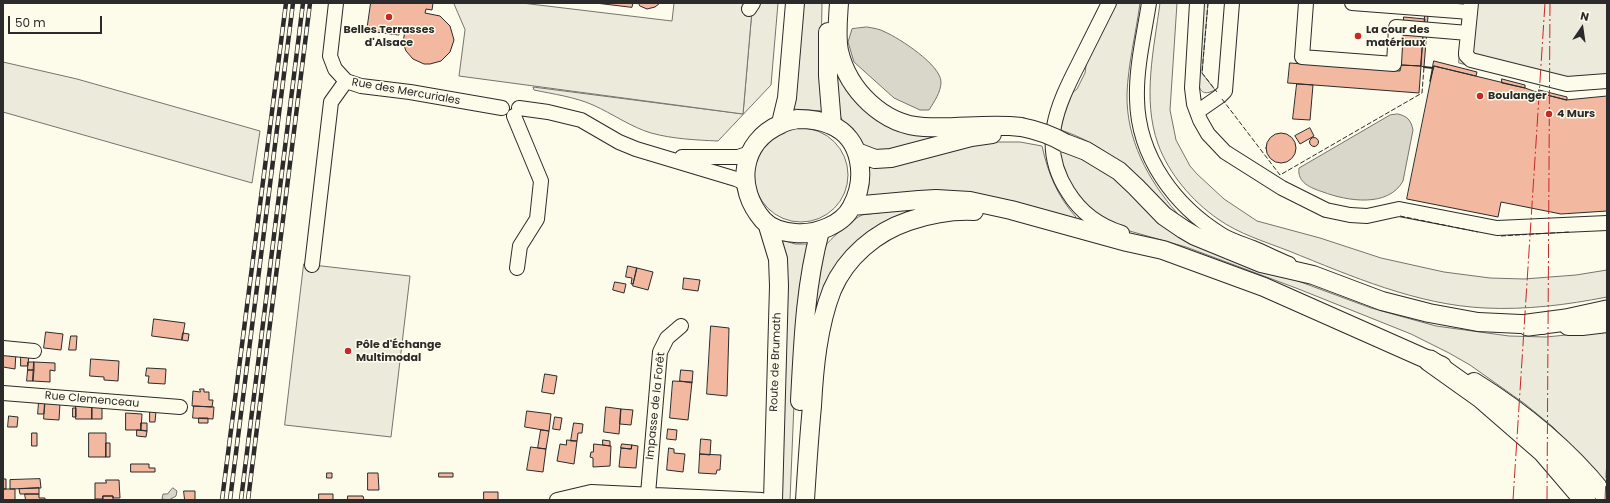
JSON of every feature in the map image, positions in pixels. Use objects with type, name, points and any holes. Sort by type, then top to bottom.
[{"type":"highway","points":[[1528,325],[1566,320],[1607,312]]},
{"type":"highway","points":[[1430,361],[1482,398],[1537,445],[1585,500]]},
{"type":"main road","points":[[781,123],[787,98],[795,3]]},
{"type":"main road","points":[[829,3],[828,76],[832,125]]},
{"type":"main road","points":[[839,3],[839,50],[843,64],[858,91],[879,110],[903,122],[924,127],[991,124],[1021,130]]},
{"type":"main road","points":[[804,119],[816,120],[832,125],[848,137],[857,152],[861,170],[858,188],[852,206],[830,227],[820,231],[803,234],[787,232],[768,226],[756,212],[749,199],[745,183],[746,168],[750,153],[758,141],[769,130],[781,123],[804,119]]},
{"type":"main road","points":[[857,152],[875,159],[883,160],[971,137],[1021,130],[1036,130],[1052,135],[1098,158],[1118,171],[1136,187],[1160,213],[1183,229],[1195,236],[1261,263],[1314,275],[1382,301],[1429,313],[1478,322],[1582,326],[1607,323]]},
{"type":"main road","points":[[852,206],[936,199],[970,201],[1011,210],[1092,233],[1163,250],[1264,287],[1463,375],[1509,405],[1553,440],[1599,487],[1607,498]]},
{"type":"main road","points":[[805,500],[813,386],[824,316],[832,289],[845,268],[862,248],[889,230],[904,223],[935,214],[953,212],[984,212],[1092,233]]},
{"type":"main road","name":"Route de Brumath","points":[[768,226],[778,259],[779,286],[773,500]]},
{"type":"main road","points":[[796,500],[802,362],[806,313],[811,270],[820,231]]},
{"type":"street","name":"Rue des Mercuriales","points":[[336,3],[330,56],[335,69],[346,81],[361,86],[410,92],[502,108],[505,103],[512,101],[517,103],[517,112]]},
{"type":"street","points":[[1109,3],[1065,90],[1056,114],[1053,127],[1055,162],[1064,187],[1086,214],[1104,226],[1163,250]]},
{"type":"street","points":[[1149,3],[1138,70],[1137,100],[1141,131],[1149,154],[1164,181],[1191,212],[1224,236],[1314,275]]},
{"type":"street","points":[[1197,3],[1192,80],[1193,96],[1197,112],[1208,134],[1219,146],[1232,157],[1282,188],[1334,212],[1358,216],[1377,214],[1390,210],[1403,210],[1497,228],[1607,223]]},
{"type":"street","points":[[1197,112],[1225,91],[1232,3]]},
{"type":"street","points":[[1306,3],[1302,57],[1394,64],[1396,27],[1468,33]]},
{"type":"street","points":[[1352,3],[1470,7],[1466,55],[1471,60],[1567,84],[1607,81]]},
{"type":"street","points":[[312,265],[331,102],[346,81]]},
{"type":"street","points":[[518,268],[520,246],[537,219],[541,181],[517,112],[548,112],[581,120],[619,142],[657,155],[736,178],[745,183]]},
{"type":"street","points":[[657,155],[686,158],[717,158],[738,157],[750,153]]},
{"type":"street","name":"Impasse de la Forêt","points":[[648,494],[660,352],[667,338],[681,326]]},
{"type":"street","points":[[3,348],[34,351]]},
{"type":"street","name":"Rue Clemenceau","points":[[3,392],[180,407]]},
{"type":"street","points":[[557,500],[591,492],[762,500]]},
{"type":"shaded area","points":[[454,3],[522,3],[672,21],[674,3],[744,3],[752,10],[743,114],[459,76],[465,30]]},
{"type":"shaded area","points":[[762,3],[778,3],[771,85],[718,141],[676,138],[651,133],[586,102],[534,90],[533,87],[743,114],[752,10]]},
{"type":"shaded area","points":[[801,3],[822,3],[821,58],[823,111],[793,109]]},
{"type":"shaded area","points":[[1114,3],[1140,3],[1130,60],[1127,94],[1130,127],[1148,173],[1166,200],[1177,213],[1175,216],[1142,182],[1115,159],[1087,141],[1055,128],[1065,99],[1077,89],[1085,73],[1087,58]]},
{"type":"shaded area","points":[[1160,3],[1177,3],[1170,110],[1176,140],[1190,166],[1197,174],[1224,199],[1257,221],[1320,238],[1381,258],[1444,272],[1490,278],[1524,279],[1576,275],[1607,270],[1607,297],[1561,305],[1531,308],[1485,308],[1460,306],[1434,301],[1385,288],[1336,270],[1253,237],[1218,219],[1199,204],[1182,186],[1168,166],[1158,144],[1153,127],[1150,92],[1151,74]]},
{"type":"shaded area","points":[[1204,3],[1208,3],[1202,73],[1215,90],[1207,93],[1202,92],[1199,87],[1198,79]]},
{"type":"shaded area","points":[[1464,3],[1607,3],[1607,87],[1566,90],[1459,63]]},
{"type":"shaded area","points":[[867,27],[881,30],[900,40],[927,60],[934,68],[939,75],[941,86],[937,97],[929,110],[920,110],[894,98],[854,62],[848,42],[852,29]]},
{"type":"shaded area","points":[[834,61],[867,107],[963,130],[888,154],[864,150],[843,122],[838,111]]},
{"type":"shaded area","points":[[3,62],[77,79],[260,131],[252,183],[3,112]]},
{"type":"shaded area","points":[[1398,114],[1408,119],[1413,130],[1403,181],[1396,190],[1377,199],[1355,200],[1333,195],[1310,187],[1300,178],[1299,168],[1390,115]]},
{"type":"shaded area","points":[[801,128],[819,131],[834,142],[845,157],[848,175],[845,193],[834,208],[819,219],[801,222],[783,219],[768,208],[757,193],[754,175],[757,157],[768,142],[783,131]]},
{"type":"shaded area","points":[[1020,142],[1042,146],[1047,166],[1054,184],[1069,209],[1076,217],[1073,222],[864,198],[868,168],[900,163],[984,143]]},
{"type":"shaded area","points":[[1056,150],[1093,161],[1185,236],[1371,308],[1436,326],[1509,336],[1546,337],[1607,331],[1607,483],[1553,427],[1525,404],[1470,365],[1449,353],[1411,334],[1296,288],[1186,247],[1119,228],[1095,216],[1069,186]]},
{"type":"shaded area","points":[[934,206],[872,233],[817,321],[812,320],[822,255],[827,244],[836,235],[862,215]]},
{"type":"shaded area","points":[[782,240],[795,244],[808,244],[796,355],[790,500],[780,500]]},
{"type":"shaded area","name":"Pôle d'Échange Multimodal","points":[[304,264],[410,276],[391,437],[285,425]]},
{"type":"shaded area","points":[[173,488],[177,491],[176,496],[169,500],[162,499],[163,494],[167,494]]},
{"type":"building","points":[[371,3],[433,3],[432,10],[426,9],[425,13],[440,16],[450,26],[454,40],[450,52],[441,61],[424,64],[413,59],[406,51],[403,43],[405,30],[400,30],[399,35],[367,31]]},
{"type":"building","points":[[596,3],[633,3],[632,7]]},
{"type":"building","points":[[639,3],[660,3],[655,7],[647,9],[640,6]]},
{"type":"building","points":[[1426,3],[1429,3],[1424,67],[1421,66]]},
{"type":"building","points":[[1404,17],[1425,19],[1423,36],[1403,34]]},
{"type":"building","points":[[1403,34],[1423,36],[1421,66],[1401,65]]},
{"type":"building","points":[[1434,61],[1477,72],[1476,76],[1434,66],[1430,81]]},
{"type":"building","points":[[1290,63],[1400,71],[1401,65],[1421,66],[1419,93],[1288,83]]},
{"type":"building","points":[[1434,66],[1525,88],[1566,100],[1607,96],[1607,211],[1561,214],[1501,202],[1498,217],[1407,199]]},
{"type":"building","points":[[1502,79],[1525,85],[1525,88],[1502,83]]},
{"type":"building","points":[[1297,84],[1313,85],[1310,120],[1293,119]]},
{"type":"building","points":[[1539,90],[1567,97],[1567,100],[1539,93]]},
{"type":"building","points":[[1310,128],[1314,136],[1300,144],[1295,136]]},
{"type":"building","points":[[1281,133],[1292,137],[1296,148],[1292,159],[1281,163],[1270,159],[1266,148],[1270,137]]},
{"type":"building","points":[[1314,137],[1319,142],[1314,147],[1309,142]]},
{"type":"building","points":[[628,266],[637,268],[633,284],[631,284],[632,278],[626,277]]},
{"type":"building","points":[[637,268],[653,272],[648,290],[633,286]]},
{"type":"building","points":[[684,278],[700,280],[698,291],[683,289]]},
{"type":"building","points":[[615,282],[626,284],[624,293],[613,290]]},
{"type":"building","points":[[154,319],[185,323],[182,340],[152,336]]},
{"type":"building","points":[[711,326],[729,328],[727,396],[707,394]]},
{"type":"building","points":[[46,332],[63,334],[61,350],[44,348]]},
{"type":"building","points":[[183,333],[189,334],[188,341],[182,340]]},
{"type":"building","points":[[71,336],[77,336],[76,350],[69,350]]},
{"type":"building","points":[[3,351],[16,352],[15,369],[3,367]]},
{"type":"building","points":[[21,353],[29,353],[28,366],[21,366]]},
{"type":"building","points":[[91,359],[119,361],[118,381],[104,380],[104,377],[90,376]]},
{"type":"building","points":[[28,362],[34,362],[34,370],[28,370]]},
{"type":"building","points":[[34,362],[55,363],[55,371],[50,370],[50,382],[33,381]]},
{"type":"building","points":[[147,368],[166,369],[165,384],[148,383],[149,376],[146,376]]},
{"type":"building","points":[[28,370],[34,370],[33,381],[27,381]]},
{"type":"building","points":[[681,370],[693,371],[692,383],[680,381]]},
{"type":"building","points":[[545,374],[557,376],[554,394],[542,392]]},
{"type":"building","points":[[673,381],[692,382],[688,420],[670,418]]},
{"type":"building","points":[[200,389],[204,389],[204,392],[209,392],[209,400],[213,400],[212,407],[192,406],[193,391],[200,392]]},
{"type":"building","points":[[39,402],[45,402],[44,414],[38,414]]},
{"type":"building","points":[[45,402],[60,403],[59,420],[44,419]]},
{"type":"building","points":[[76,404],[92,404],[92,419],[76,419]]},
{"type":"building","points":[[92,404],[102,405],[102,419],[92,419]]},
{"type":"building","points":[[194,406],[214,407],[213,419],[193,418]]},
{"type":"building","points":[[606,407],[621,409],[619,434],[604,432]]},
{"type":"building","points":[[73,408],[76,408],[76,417],[73,417]]},
{"type":"building","points":[[621,409],[633,410],[631,425],[620,424]]},
{"type":"building","points":[[150,411],[156,411],[155,422],[150,422]]},
{"type":"building","points":[[527,411],[551,414],[549,431],[525,427]]},
{"type":"building","points":[[126,413],[142,414],[141,430],[126,430]]},
{"type":"building","points":[[9,416],[18,417],[17,427],[8,427]]},
{"type":"building","points":[[555,417],[562,418],[560,430],[553,429]]},
{"type":"building","points":[[199,418],[208,418],[208,423],[199,423]]},
{"type":"building","points":[[141,423],[147,423],[147,431],[141,430]]},
{"type":"building","points":[[574,423],[583,424],[582,433],[578,433],[577,441],[571,441]]},
{"type":"building","points":[[668,429],[677,430],[676,440],[667,439]]},
{"type":"building","points":[[137,430],[147,431],[146,437],[137,436]]},
{"type":"building","points":[[541,430],[549,431],[546,449],[538,448]]},
{"type":"building","points":[[32,433],[37,433],[37,446],[32,446]]},
{"type":"building","points":[[89,433],[106,433],[106,457],[89,457]]},
{"type":"building","points":[[701,439],[711,440],[710,455],[700,454]]},
{"type":"building","points":[[567,440],[577,441],[574,464],[557,461],[560,444],[566,445]]},
{"type":"building","points":[[603,440],[610,441],[610,446],[603,445]]},
{"type":"building","points":[[106,443],[110,443],[110,457],[106,457]]},
{"type":"building","points":[[594,444],[611,446],[610,466],[593,467],[593,458],[590,457],[591,452],[593,452]]},
{"type":"building","points":[[622,444],[632,445],[631,449],[621,448]]},
{"type":"building","points":[[632,445],[638,446],[636,468],[619,467],[621,448],[631,449]]},
{"type":"building","points":[[531,447],[546,449],[543,472],[527,470]]},
{"type":"building","points":[[669,448],[674,449],[674,453],[685,454],[683,472],[667,470]]},
{"type":"building","points":[[700,454],[721,455],[720,470],[717,470],[716,474],[699,473]]},
{"type":"building","points":[[131,464],[149,464],[149,468],[155,468],[155,472],[131,472]]},
{"type":"building","points":[[327,473],[332,473],[332,478],[327,478]]},
{"type":"building","points":[[368,473],[378,473],[379,490],[368,490]]},
{"type":"building","points":[[439,473],[453,473],[453,477],[439,477]]},
{"type":"building","points":[[3,479],[6,479],[6,489],[3,489]]},
{"type":"building","points":[[40,479],[41,488],[10,489],[10,480]]},
{"type":"building","points":[[106,480],[119,480],[120,498],[103,496],[103,499],[95,499],[95,483],[106,483]]},
{"type":"building","points":[[39,488],[39,494],[20,494],[19,489]]},
{"type":"building","points":[[3,489],[15,489],[15,500],[3,500]]},
{"type":"building","points":[[184,491],[195,491],[195,500],[185,500]]},
{"type":"building","points":[[484,492],[498,492],[498,500],[484,500]]},
{"type":"building","points":[[25,494],[39,494],[39,498],[45,498],[45,500],[26,500]]},
{"type":"building","points":[[319,494],[333,494],[333,500],[319,500]]},
{"type":"building","points":[[103,496],[113,496],[113,500],[103,500]]},
{"type":"building","points":[[348,496],[363,496],[364,500],[348,500]]},
{"type":"railway","points":[[222,500],[286,3]]},
{"type":"railway","points":[[230,500],[293,3]]},
{"type":"railway","points":[[241,500],[303,3]]},
{"type":"railway","points":[[248,500],[310,3]]},
{"type":"fence","points":[[1208,3],[1202,73],[1217,92]]},
{"type":"fence","points":[[1222,99],[1280,175],[1422,93],[1424,67]]},
{"type":"fence","points":[[1400,216],[1478,232]]},
{"type":"fence","points":[[1501,236],[1569,232]]},
{"type":"wall","points":[[1424,67],[1433,68]]},
{"type":"power","points":[[1513,500],[1545,3]]},
{"type":"power","points":[[1547,500],[1550,3]]},
{"type":"power","points":[[1605,500],[1607,457]]},
{"type":"place","name":"Belles Terrasses d'Alsace","points":[[389,17]]},
{"type":"place","name":"La cour des matériaux","points":[[1358,36]]},
{"type":"place","name":"Boulanger","points":[[1480,96]]},
{"type":"place","name":"4 Murs","points":[[1549,114]]},
{"type":"place","name":"Pôle d'Échange Multimodal","points":[[348,351]]}]
